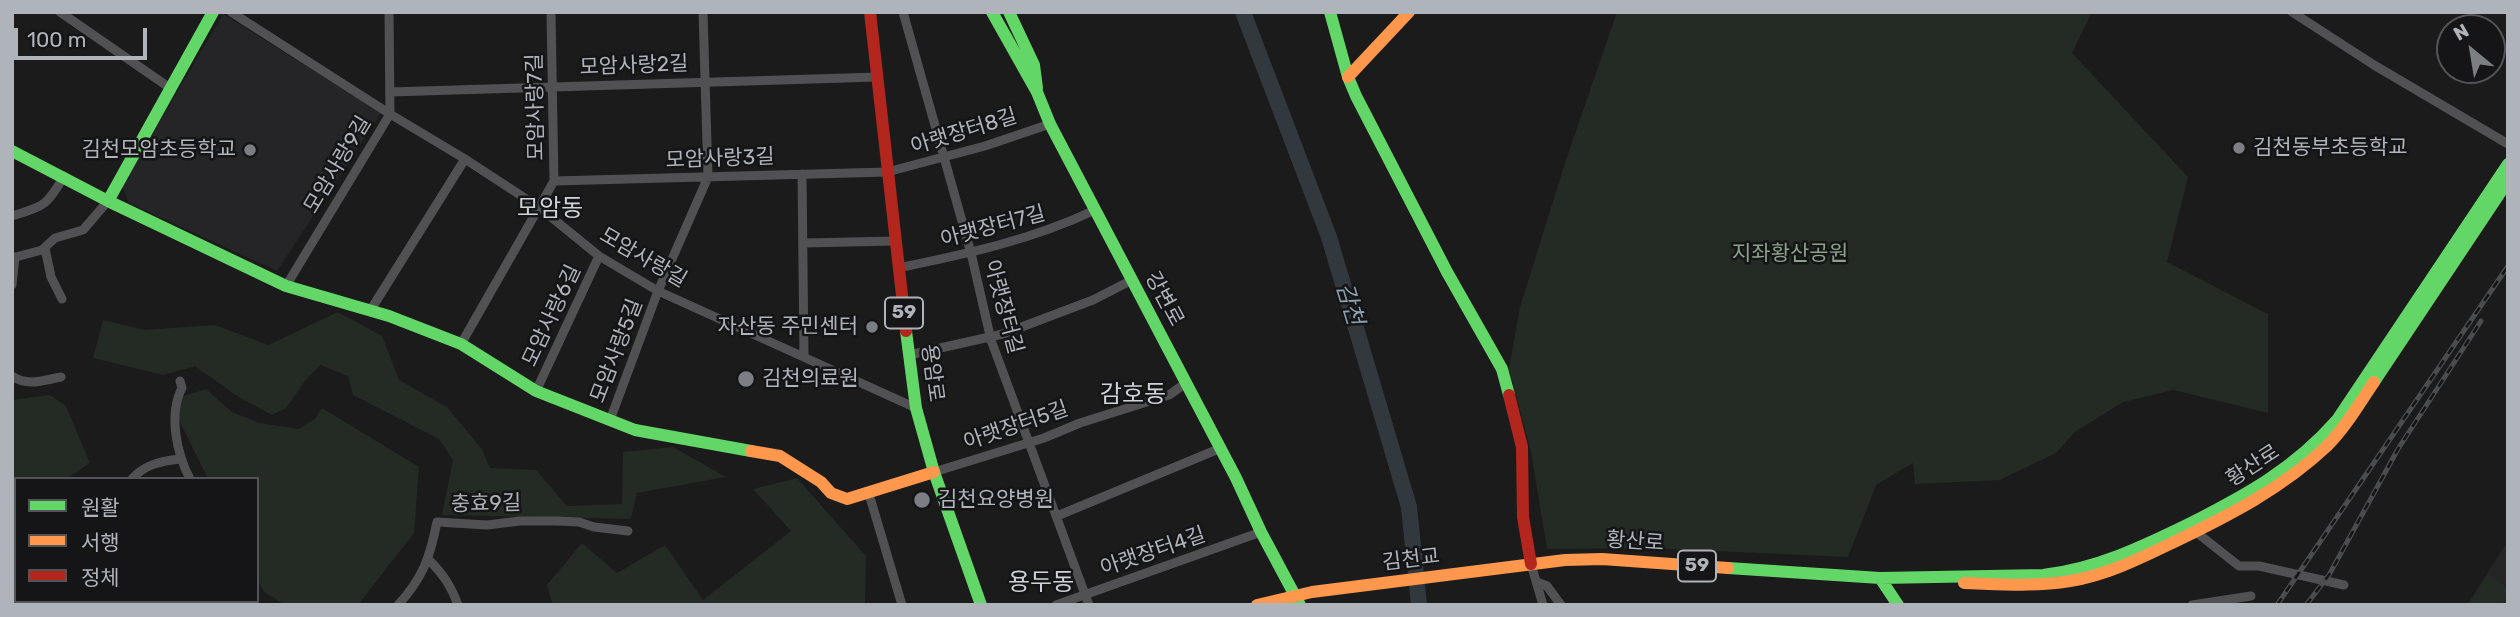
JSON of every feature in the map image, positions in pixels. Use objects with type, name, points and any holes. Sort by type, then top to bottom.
[{"type":"street","points":[[60,12],[170,88]]},
{"type":"street","points":[[12,285],[14,258],[46,248],[55,238],[83,230],[108,201],[213,12]]},
{"type":"street","name":"모암사랑길","points":[[231,12],[390,114],[466,159],[540,208],[599,256],[658,291],[916,408]]},
{"type":"street","name":"모암사랑9길","points":[[286,286],[390,114],[389,12]]},
{"type":"street","name":"모암사랑7길","points":[[461,344],[554,181],[551,12]]},
{"type":"street","name":"모암사랑5길","points":[[610,420],[658,291],[708,177],[703,12]]},
{"type":"street","name":"용암로","points":[[870,12],[916,408],[934,472],[981,605]]},
{"type":"street","name":"아랫장터길","points":[[903,12],[971,253],[990,337],[1089,605]]},
{"type":"street","name":"강변로","points":[[992,12],[1037,92],[1049,124],[1221,448],[1252,508],[1261,532],[1298,600]]},
{"type":"street","points":[[1009,12],[1034,65],[1037,92]]},
{"type":"street","points":[[1330,12],[1348,77],[1401,186],[1503,369],[1522,447],[1523,517],[1531,564],[1543,605]]},
{"type":"street","points":[[1348,77],[1409,12]]},
{"type":"street","points":[[2292,12],[2374,65],[2508,144]]},
{"type":"street","name":"모암사랑2길","points":[[390,92],[878,78]]},
{"type":"street","name":"아랫장터8길","points":[[887,172],[944,158],[1049,124]]},
{"type":"street","points":[[12,152],[286,286],[389,316],[461,344],[536,391],[635,430],[780,456],[821,482],[831,492],[848,499],[934,472]]},
{"type":"street","points":[[370,311],[466,159]]},
{"type":"street","name":"황산로","points":[[1880,579],[2069,572],[2141,548],[2268,482],[2318,443],[2337,420],[2508,164]]},
{"type":"street","name":"모암사랑3길","points":[[554,181],[887,172]]},
{"type":"street","points":[[802,174],[804,357]]},
{"type":"street","points":[[12,216],[38,208],[50,200],[64,176]]},
{"type":"street","name":"황산로","points":[[1514,566],[1602,559],[1880,579],[2017,584],[2072,581],[2146,556],[2249,505],[2325,450],[2345,426],[2508,181]]},
{"type":"street","name":"아랫장터7길","points":[[898,268],[971,253],[1060,227],[1095,210]]},
{"type":"street","points":[[804,243],[895,241]]},
{"type":"street","points":[[46,248],[51,277],[62,299]]},
{"type":"street","name":"모암사랑6길","points":[[536,391],[599,256]]},
{"type":"street","points":[[909,355],[990,337],[1094,300],[1132,280]]},
{"type":"street","points":[[12,376],[20,382],[29,383],[61,377]]},
{"type":"street","points":[[180,381],[182,388],[178,396],[176,428],[180,459],[189,477]]},
{"type":"street","name":"아랫장터5길","points":[[934,472],[1030,443],[1080,423],[1169,395],[1186,383]]},
{"type":"street","points":[[1057,516],[1221,448]]},
{"type":"street","points":[[134,477],[145,467],[180,459]]},
{"type":"street","points":[[869,494],[902,605]]},
{"type":"street","name":"충효9길","points":[[398,605],[417,582],[429,560],[437,522],[487,525],[520,521],[579,522],[594,527],[628,531]]},
{"type":"street","name":"아랫장터4길","points":[[1056,605],[1261,532]]},
{"type":"street","points":[[2196,532],[2239,566],[2259,566],[2344,586]]},
{"type":"street","points":[[429,560],[447,581],[458,605]]},
{"type":"street","name":"김천교","points":[[1298,600],[1311,592],[1514,566]]},
{"type":"street","points":[[1880,579],[1898,605]]},
{"type":"street","points":[[1536,582],[1547,586],[1562,605]]},
{"type":"street","points":[[2192,605],[2251,596]]},
{"type":"street","name":"59","points":[[1257,605],[1298,600]]},
{"type":"shaded area","name":"김천모암초등학교","points":[[223,14],[381,113],[277,271],[129,203],[122,186]]},
{"type":"shaded area","points":[[2508,541],[2508,605],[2467,605]]},
{"type":"green space","name":"지좌황산공원","points":[[1617,12],[2092,12],[2072,53],[2188,177],[2167,262],[2268,314],[2268,413],[2173,390],[2123,402],[2075,432],[2056,453],[2000,480],[1915,484],[1913,463],[1876,485],[1848,557],[1648,548],[1547,549],[1531,452],[1509,369],[1520,307],[1565,163]]},
{"type":"green space","points":[[338,312],[382,336],[399,380],[447,407],[482,449],[490,468],[536,470],[567,506],[622,504],[623,452],[673,447],[726,477],[637,493],[631,519],[442,515],[453,460],[439,439],[353,395],[348,376],[320,365],[286,408],[272,415],[237,396],[195,366],[163,375],[93,358],[103,320],[144,330],[215,325],[268,345]]},
{"type":"green space","points":[[206,389],[232,412],[260,423],[299,429],[315,419],[322,408],[419,467],[414,533],[358,605],[285,605],[264,592],[259,583],[259,477],[207,477],[179,420],[181,397]]},
{"type":"green space","points":[[50,395],[66,406],[90,463],[69,477],[14,477],[14,506],[12,506],[12,400]]},
{"type":"green space","points":[[797,478],[866,556],[865,605],[553,605],[547,585],[582,543],[617,573],[665,545],[703,600],[791,531],[753,489]]},
{"type":"green space","points":[[2487,575],[2508,588],[2508,596],[2501,605],[2469,605]]},
{"type":"waterway","name":"감천","points":[[1243,12],[1329,237],[1409,507],[1419,605]]},
{"type":"railway","points":[[2277,605],[2508,266]]},
{"type":"railway","points":[[2306,605],[2329,575],[2398,449],[2481,321]]},
{"type":"traffic: fast","points":[[108,201],[213,12]]},
{"type":"traffic: fast","points":[[992,12],[1037,92],[1050,124],[1300,605]]},
{"type":"traffic: fast","points":[[1009,12],[1034,65],[1037,88]]},
{"type":"traffic: fast","points":[[1330,12],[1356,96],[1447,272],[1502,369],[1509,395]]},
{"type":"traffic: fast","points":[[12,151],[108,201],[286,286],[389,316],[461,344],[536,391],[635,430],[751,451]]},
{"type":"traffic: fast","points":[[1880,578],[2043,575],[2082,568],[2171,533],[2268,480],[2304,453],[2337,420],[2508,164]]},
{"type":"traffic: fast","points":[[2374,382],[2508,181]]},
{"type":"traffic: fast","points":[[906,331],[916,408],[934,472],[981,605]]},
{"type":"traffic: fast","points":[[1728,568],[1880,578],[1898,605]]},
{"type":"traffic: slow","points":[[1348,77],[1409,12]]},
{"type":"traffic: slow","points":[[1964,583],[2030,585],[2084,578],[2124,565],[2194,532],[2254,500],[2310,461],[2340,431],[2374,382]]},
{"type":"traffic: slow","points":[[751,451],[780,456],[821,482],[831,493],[847,499],[934,472]]},
{"type":"traffic: slow","points":[[1257,605],[1312,592],[1565,560],[1602,559],[1728,568]]},
{"type":"traffic: jam","points":[[870,12],[906,331]]},
{"type":"traffic: jam","points":[[1509,395],[1522,447],[1523,517],[1531,564]]},
{"type":"place","name":"김천동부초등학교","points":[[2239,148]]},
{"type":"place","name":"김천모암초등학교","points":[[250,150]]},
{"type":"place","name":"자산동 주민센터","points":[[872,327]]},
{"type":"place","name":"김천의료원","points":[[746,379]]},
{"type":"place","name":"김천요양병원","points":[[922,500]]},
{"type":"district","name":"모암동","points":[[550,209]]},
{"type":"district","name":"감호동","points":[[1133,395]]},
{"type":"district","name":"용두동","points":[[1041,583]]}]
